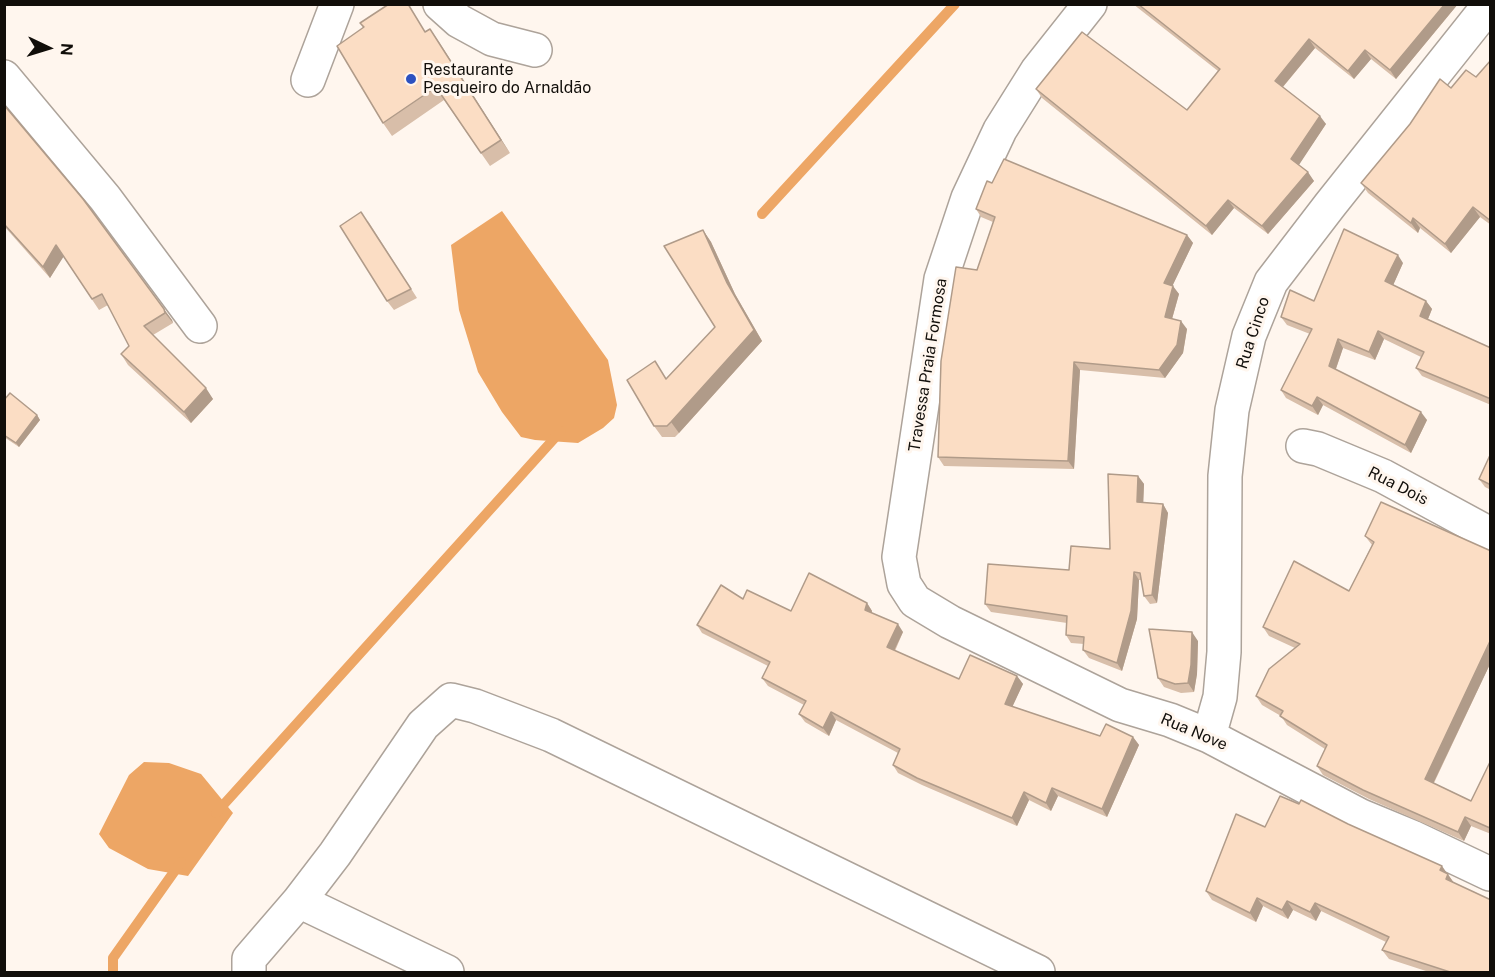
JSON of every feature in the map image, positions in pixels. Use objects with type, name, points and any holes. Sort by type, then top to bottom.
[{"type":"street","points":[[308,80],[337,4]]},
{"type":"street","points":[[440,4],[459,21],[492,39],[535,50]]},
{"type":"street","name":"Travessa Praia Formosa","points":[[904,584],[899,557],[941,279],[968,198],[1000,130],[1037,71],[1090,4]]},
{"type":"street","name":"Rua Cinco","points":[[1209,736],[1220,697],[1224,652],[1224,476],[1232,410],[1249,336],[1271,282],[1490,4]]},
{"type":"street","points":[[4,77],[105,198],[200,326]]},
{"type":"street","name":"Rua Dois","points":[[1303,446],[1318,449],[1383,476],[1491,534]]},
{"type":"street","name":"Rua Nove","points":[[904,584],[915,601],[950,622],[1120,705],[1170,720],[1209,736],[1361,816],[1491,874]]},
{"type":"street","points":[[249,972],[249,959],[299,901],[335,854],[423,724],[451,700],[475,706],[551,735],[1038,972]]},
{"type":"street","points":[[299,901],[447,972]]},
{"type":"shaded area","points":[[502,211],[608,360],[617,405],[614,418],[603,428],[578,443],[521,437],[502,412],[478,372],[459,310],[451,245]]},
{"type":"shaded area","points":[[144,762],[169,763],[201,774],[233,813],[188,876],[148,869],[109,848],[99,834],[129,775]]},
{"type":"building","name":"Restaurante Pesqueiro do Arnaldão","points":[[389,4],[408,4],[425,32],[430,29],[501,140],[481,153],[436,87],[383,123],[337,46],[364,27],[360,23]]},
{"type":"building","points":[[1138,4],[1445,4],[1390,70],[1365,50],[1348,71],[1309,39],[1275,81],[1320,116],[1291,159],[1308,172],[1262,226],[1228,200],[1206,226],[1036,89],[1082,32],[1187,110],[1220,69]]},
{"type":"building","points":[[1491,60],[1491,221],[1473,207],[1445,244],[1413,218],[1411,223],[1361,183],[1410,124],[1440,79],[1451,88],[1466,70],[1476,77]]},
{"type":"building","points":[[4,105],[83,199],[164,309],[165,313],[144,326],[206,388],[184,412],[121,354],[129,346],[102,294],[92,299],[56,245],[43,267],[4,224]]},
{"type":"building","points":[[1004,159],[1187,235],[1164,283],[1173,286],[1165,317],[1181,321],[1177,345],[1159,370],[1074,362],[1068,461],[938,457],[941,361],[956,267],[977,270],[995,217],[976,209],[987,181],[992,183]]},
{"type":"building","points":[[361,212],[411,289],[387,301],[340,226]]},
{"type":"building","points":[[1344,229],[1398,255],[1385,281],[1426,301],[1420,316],[1491,348],[1491,399],[1416,368],[1424,352],[1378,331],[1369,352],[1338,339],[1329,366],[1421,412],[1405,445],[1317,397],[1312,406],[1281,390],[1312,329],[1281,317],[1290,290],[1314,301]]},
{"type":"building","points":[[703,230],[727,283],[754,330],[667,426],[654,426],[627,380],[655,361],[666,379],[715,327],[664,246]]},
{"type":"building","points":[[10,393],[37,415],[16,443],[4,435],[4,400]]},
{"type":"building","points":[[1491,453],[1491,485],[1479,479]]},
{"type":"building","points":[[1108,474],[1138,476],[1137,502],[1163,504],[1152,595],[1144,596],[1140,573],[1134,572],[1131,611],[1117,663],[1083,650],[1084,637],[1066,635],[1067,616],[985,604],[988,564],[1069,570],[1071,546],[1110,549]]},
{"type":"building","points":[[1381,502],[1491,551],[1491,639],[1425,779],[1471,801],[1491,760],[1490,828],[1465,817],[1458,832],[1363,790],[1317,766],[1327,745],[1280,716],[1283,711],[1256,696],[1269,669],[1300,644],[1263,627],[1294,561],[1349,591],[1374,542],[1365,536]]},
{"type":"building","points":[[809,573],[867,603],[865,610],[898,624],[887,647],[959,679],[970,655],[1017,676],[1005,704],[1100,736],[1106,724],[1133,737],[1102,809],[1052,788],[1046,803],[1024,792],[1012,818],[917,778],[893,765],[900,749],[831,712],[823,728],[799,714],[806,701],[762,678],[770,662],[697,625],[721,585],[743,599],[747,590],[791,611]]},
{"type":"building","points":[[1149,629],[1192,632],[1188,683],[1175,684],[1158,678]]},
{"type":"building","points":[[1280,796],[1299,804],[1301,800],[1348,824],[1442,866],[1440,870],[1448,874],[1446,879],[1491,900],[1491,972],[1450,972],[1382,950],[1389,937],[1315,903],[1310,912],[1287,901],[1282,910],[1257,898],[1250,913],[1206,891],[1236,814],[1265,827]]},
{"type":"waterway","points":[[762,214],[955,4]]},
{"type":"waterway","points":[[216,813],[561,431]]},
{"type":"waterway","points":[[113,972],[113,958],[181,862]]},
{"type":"place","name":"Restaurante Pesqueiro do Arnaldão","points":[[411,79]]}]
